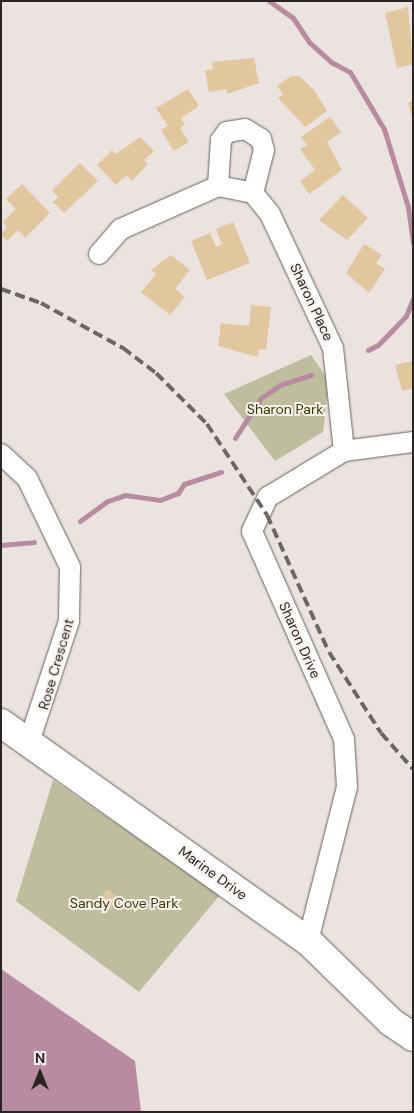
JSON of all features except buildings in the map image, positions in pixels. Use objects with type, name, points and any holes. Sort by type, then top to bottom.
[{"type":"main road","name":"Marine Drive","points":[[1,723],[136,817],[308,941],[391,1022],[413,1037]]},
{"type":"street","points":[[99,254],[121,229],[218,186],[253,193],[264,150],[261,139],[245,129],[227,132],[221,140],[218,186]]},
{"type":"street","name":"Sharon Place","points":[[253,193],[270,214],[334,348],[344,451]]},
{"type":"street","name":"Sharon Drive","points":[[308,941],[347,787],[344,739],[252,531],[268,497],[344,451],[413,442]]},
{"type":"street","name":"Rose Crescent","points":[[1,454],[26,478],[70,567],[69,621],[38,748]]},
{"type":"green space","name":"Sharon Park","points":[[311,355],[329,381],[323,432],[275,461],[224,394]]},
{"type":"green space","name":"Sandy Cove Park","points":[[53,780],[220,895],[139,992],[16,901]]},
{"type":"shaded area","points":[[1,969],[135,1061],[141,1112],[1,1112]]},
{"type":"waterway","points":[[269,1],[293,18],[309,42],[331,62],[350,72],[384,129],[408,207],[413,243]]},
{"type":"waterway","points":[[368,350],[378,345],[406,316],[413,299]]},
{"type":"waterway","points":[[235,438],[261,398],[280,385],[311,375]]},
{"type":"waterway","points":[[80,521],[108,501],[125,495],[160,500],[178,493],[184,484],[221,472]]},
{"type":"waterway","points":[[1,545],[34,542]]},
{"type":"railway","points":[[1,289],[41,303],[123,348],[156,373],[207,424],[267,515],[329,652],[381,733],[413,769]]}]
